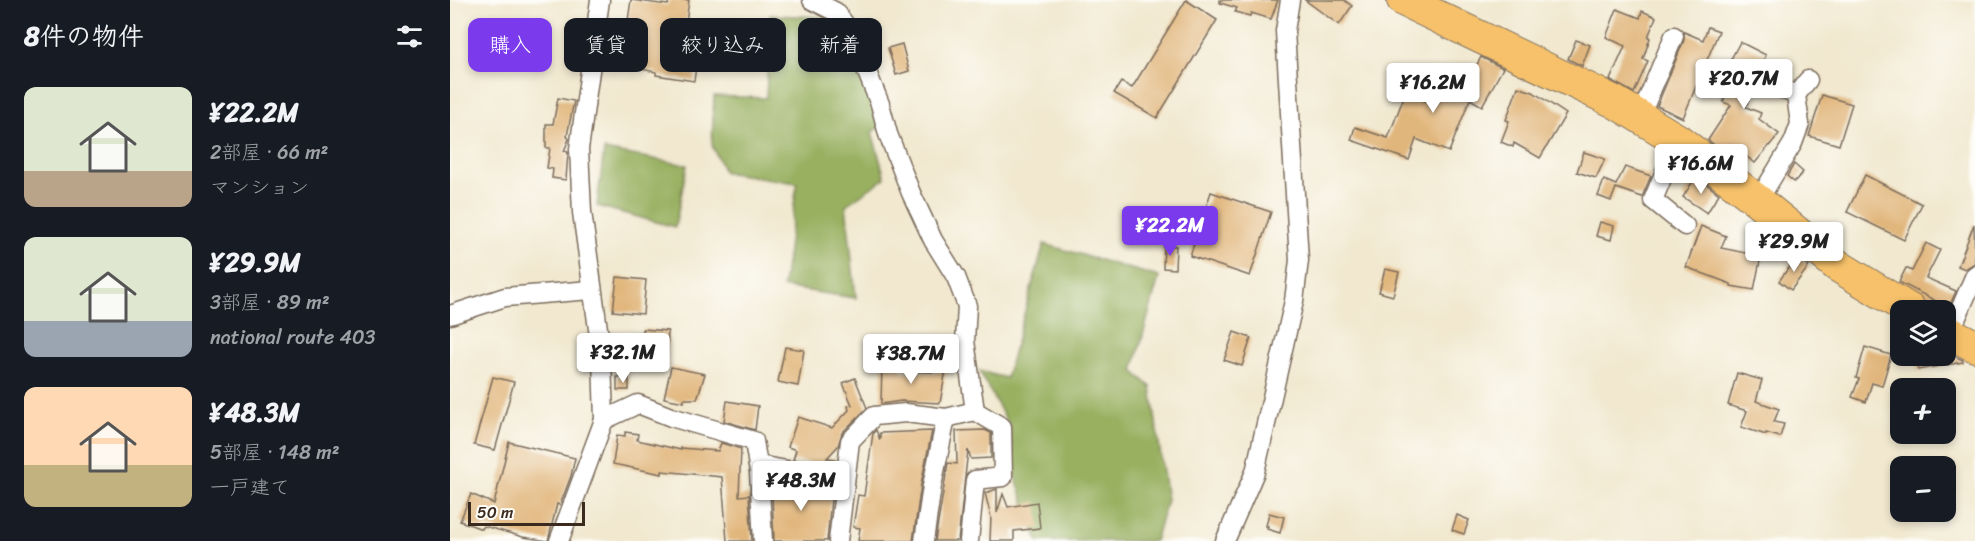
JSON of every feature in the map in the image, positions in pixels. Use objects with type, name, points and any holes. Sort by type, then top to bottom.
[{"type":"highway","points":[[1402,0],[1615,102],[1678,140],[1838,266],[1894,300]]},
{"type":"street","points":[[559,541],[604,420],[602,358],[582,212],[579,149],[600,0]]},
{"type":"street","points":[[812,0],[836,12],[851,33],[880,104],[888,134],[910,193],[933,240],[956,277],[967,306],[965,341],[975,411]]},
{"type":"street","points":[[1225,541],[1255,472],[1294,300],[1299,260],[1285,31],[1290,0]]},
{"type":"street","points":[[1640,117],[1674,36]]},
{"type":"street","points":[[1758,201],[1793,143],[1800,124],[1796,95],[1808,80]]},
{"type":"street","points":[[1772,84],[1796,95]]},
{"type":"street","points":[[1678,140],[1653,200],[1685,226]]},
{"type":"street","points":[[1957,337],[1975,275]]},
{"type":"street","points":[[450,315],[505,297],[591,290]]},
{"type":"street","points":[[604,420],[638,404],[671,417],[754,441],[758,465],[763,541]]},
{"type":"street","points":[[838,541],[850,441],[874,416],[906,413],[945,418],[975,411],[1002,427],[1003,477],[975,480],[969,541]]},
{"type":"street","points":[[924,541],[945,418]]},
{"type":"street","points":[[758,465],[845,480]]},
{"type":"green space","points":[[770,15],[848,18],[798,18],[798,72],[864,72],[881,126],[872,132],[885,178],[846,205],[856,298],[783,287],[797,183],[724,172],[712,145],[714,96],[766,98],[767,72],[786,72],[786,18],[770,18]]},
{"type":"green space","points":[[604,150],[687,165],[675,227],[597,206]]},
{"type":"green space","points":[[1044,244],[1159,277],[1133,371],[1151,387],[1167,500],[1155,541],[1038,541],[1015,476],[1010,427],[979,371],[1006,378]]},
{"type":"building","points":[[631,0],[668,5],[669,0],[689,0],[687,18],[660,18],[660,72],[695,72],[694,81],[656,75],[656,72],[648,70],[648,18],[628,18]]},
{"type":"building","points":[[1186,0],[1217,20],[1157,118],[1114,93],[1121,82],[1132,88]]},
{"type":"building","points":[[1220,0],[1278,0],[1271,19],[1251,13],[1250,16],[1235,12],[1237,8],[1220,3]]},
{"type":"building","points":[[1305,0],[1344,0],[1352,6],[1339,25]]},
{"type":"building","points":[[1617,9],[1640,18],[1642,11],[1656,17],[1643,59],[1648,61],[1634,93],[1610,80],[1625,46],[1606,37]]},
{"type":"building","points":[[1708,27],[1719,31],[1683,118],[1657,106],[1684,40],[1684,32],[1703,40]]},
{"type":"building","points":[[1576,40],[1590,45],[1582,66],[1568,59]]},
{"type":"building","points":[[1740,42],[1766,55],[1752,86],[1746,107],[1761,113],[1759,119],[1779,134],[1755,163],[1730,144],[1724,153],[1708,140],[1731,105],[1723,102],[1739,62],[1731,59]]},
{"type":"building","points":[[902,44],[909,71],[896,75],[888,48]]},
{"type":"building","points":[[1481,57],[1503,68],[1482,106],[1470,99],[1449,152],[1416,139],[1409,160],[1351,140],[1355,127],[1388,138],[1405,94],[1426,101],[1435,77],[1465,87]]},
{"type":"building","points":[[1518,87],[1533,92],[1566,114],[1540,158],[1514,143],[1513,147],[1501,142]]},
{"type":"building","points":[[1822,95],[1852,104],[1839,145],[1809,136]]},
{"type":"building","points":[[558,98],[574,101],[567,136],[569,139],[564,151],[568,152],[566,180],[552,178],[553,169],[547,168],[550,148],[546,148],[546,124],[553,124]]},
{"type":"building","points":[[1584,152],[1605,159],[1596,178],[1577,172]]},
{"type":"building","points":[[1794,164],[1803,172],[1794,182],[1787,176]]},
{"type":"building","points":[[1625,167],[1651,176],[1642,197],[1616,188],[1611,201],[1598,196],[1604,180],[1616,185]]},
{"type":"building","points":[[1865,175],[1922,204],[1904,240],[1847,212]]},
{"type":"building","points":[[1696,176],[1719,194],[1707,213],[1683,197]]},
{"type":"building","points":[[1211,192],[1271,212],[1250,276],[1190,256]]},
{"type":"building","points":[[1600,222],[1614,226],[1611,240],[1596,236]]},
{"type":"building","points":[[1974,224],[1975,263],[1965,269],[1958,266]]},
{"type":"building","points":[[1701,226],[1726,236],[1721,248],[1761,256],[1754,290],[1731,286],[1731,284],[1686,267]]},
{"type":"building","points":[[1926,243],[1940,250],[1926,278],[1956,291],[1952,300],[1934,300],[1899,282],[1906,268],[1912,271]]},
{"type":"building","points":[[1164,245],[1176,246],[1175,269],[1163,268]]},
{"type":"building","points":[[1797,256],[1809,266],[1791,290],[1779,281]]},
{"type":"building","points":[[1385,269],[1399,272],[1393,296],[1379,292]]},
{"type":"building","points":[[617,277],[646,280],[643,314],[613,311]]},
{"type":"building","points":[[643,329],[668,331],[667,355],[641,354]]},
{"type":"building","points":[[1234,332],[1251,338],[1242,366],[1224,360]]},
{"type":"building","points":[[785,347],[804,350],[798,386],[778,382]]},
{"type":"building","points":[[1865,347],[1890,355],[1882,386],[1872,383],[1866,402],[1852,397],[1859,379],[1856,378]]},
{"type":"building","points":[[1956,357],[1963,360],[1963,362],[1956,363]]},
{"type":"building","points":[[882,363],[901,363],[901,371],[946,370],[940,403],[901,401],[881,404]]},
{"type":"building","points":[[1917,366],[1940,366],[1918,370]]},
{"type":"building","points":[[671,367],[705,374],[697,399],[684,399],[684,402],[664,398]]},
{"type":"building","points":[[1737,373],[1762,380],[1756,401],[1779,409],[1774,422],[1784,424],[1780,437],[1741,427],[1747,411],[1728,405]]},
{"type":"building","points":[[493,377],[514,382],[495,450],[474,445]]},
{"type":"building","points":[[617,377],[629,377],[629,390],[617,390]]},
{"type":"building","points":[[855,378],[867,408],[842,433],[838,446],[827,458],[835,459],[834,467],[793,460],[796,450],[788,447],[798,417],[832,428],[849,410],[848,406],[852,405],[843,383]]},
{"type":"building","points":[[727,401],[758,406],[755,430],[724,421]]},
{"type":"building","points":[[876,430],[880,440],[880,433],[932,431],[921,484],[913,541],[858,541],[860,528],[853,527],[858,495],[864,496],[873,433]]},
{"type":"building","points":[[985,430],[991,433],[991,458],[971,459],[968,450],[958,541],[935,541],[948,463],[957,464],[956,431]]},
{"type":"building","points":[[625,432],[638,434],[637,440],[681,450],[681,448],[718,451],[721,443],[741,449],[739,496],[749,495],[752,541],[727,541],[722,477],[662,471],[662,474],[613,464],[617,435],[625,436]]},
{"type":"building","points":[[509,442],[575,458],[560,505],[557,504],[548,541],[523,537],[484,526],[482,529],[460,521],[471,494],[494,504]]},
{"type":"building","points":[[778,480],[832,489],[827,541],[774,541],[772,493],[777,493]]},
{"type":"building","points":[[997,489],[997,513],[1003,494],[1008,507],[1037,502],[1040,528],[1014,531],[1014,541],[990,541],[991,517],[985,493]]},
{"type":"building","points":[[1269,513],[1284,517],[1280,533],[1267,529]]},
{"type":"building","points":[[1457,515],[1469,520],[1464,534],[1452,530]]}]
